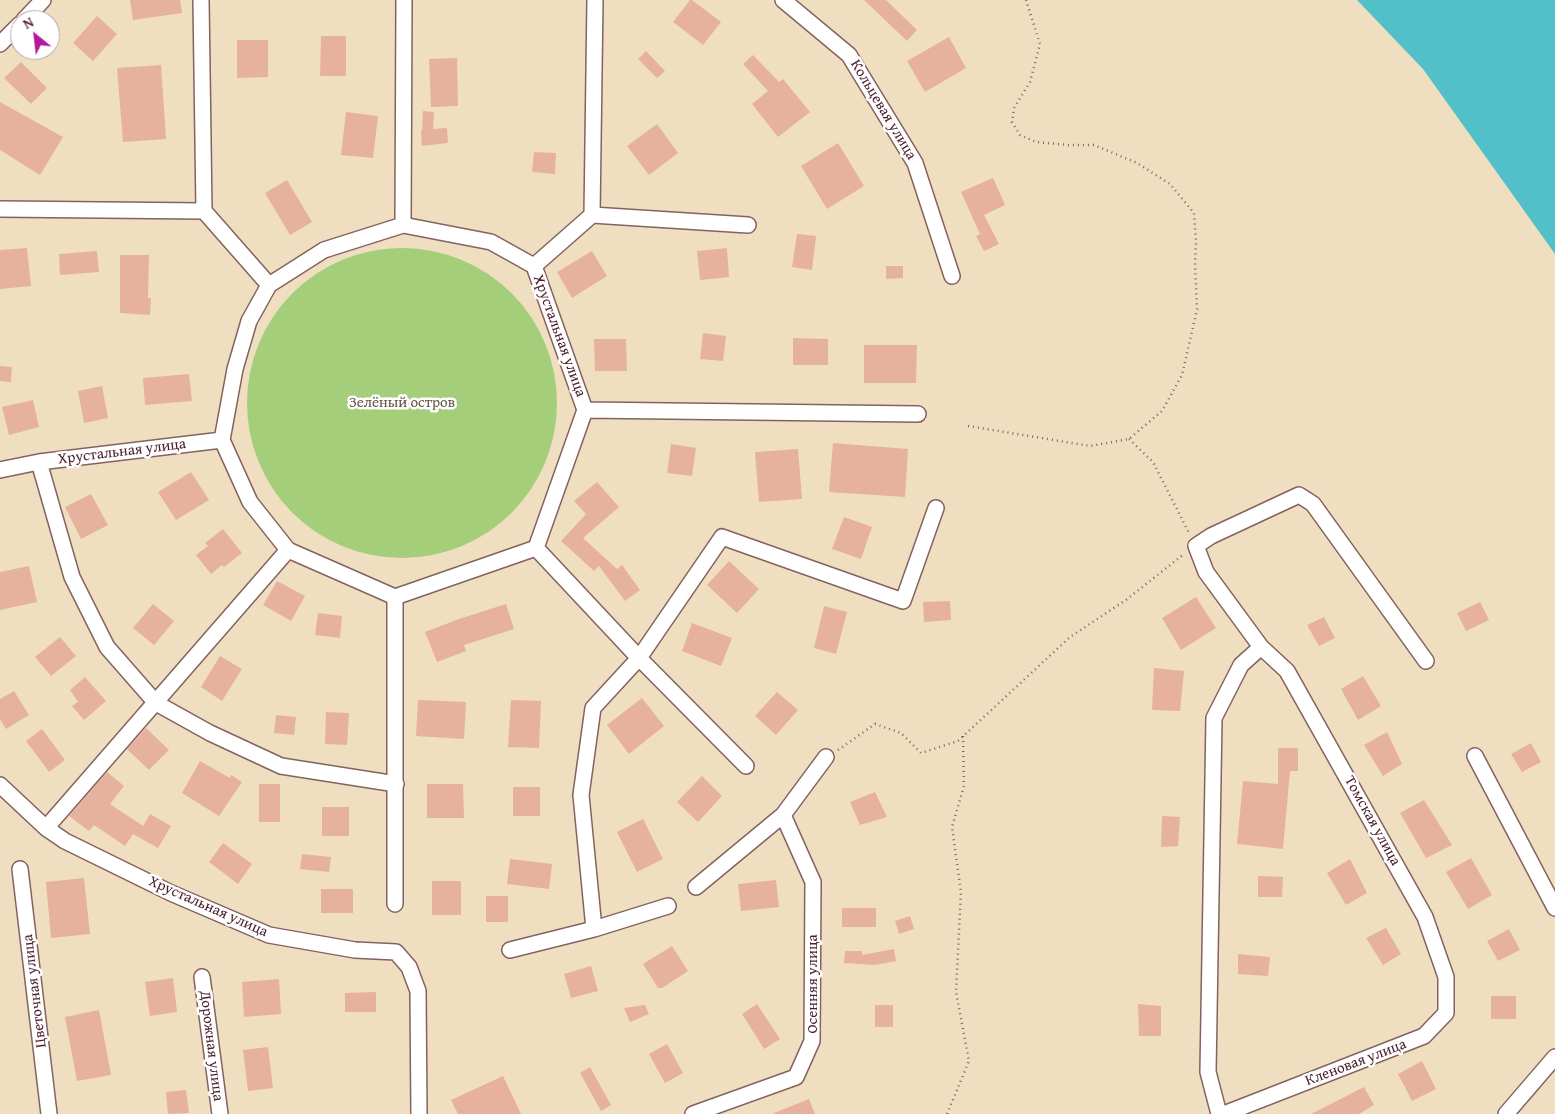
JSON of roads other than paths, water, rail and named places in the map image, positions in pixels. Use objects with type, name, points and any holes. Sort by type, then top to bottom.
[{"type":"street","points":[[34,10],[44,0]]},
{"type":"street","points":[[201,0],[204,211],[269,285]]},
{"type":"street","points":[[403,225],[404,0]]},
{"type":"street","points":[[592,215],[595,0]]},
{"type":"street","name":"Кольцевая улица","points":[[783,0],[848,55],[900,138],[915,163],[952,276]]},
{"type":"street","points":[[0,44],[10,34]]},
{"type":"street","points":[[0,209],[204,211]]},
{"type":"street","points":[[534,266],[592,215],[748,225]]},
{"type":"street","name":"Хрустальная улица","points":[[396,784],[281,766],[210,733],[156,703],[108,647],[72,577],[39,462],[222,440],[235,370],[249,320],[269,285],[324,250],[403,225],[491,242],[534,266],[585,410],[536,548]]},
{"type":"street","points":[[585,410],[918,414]]},
{"type":"street","points":[[222,440],[250,502],[288,550],[395,597],[536,548],[639,658],[746,766]]},
{"type":"street","points":[[0,470],[39,462]]},
{"type":"street","name":"Томская улица","points":[[1426,661],[1313,504],[1299,495],[1211,536],[1196,546],[1206,572],[1261,647],[1287,670],[1425,917],[1446,977]]},
{"type":"street","points":[[594,929],[581,795],[593,708],[639,658],[722,537],[903,601],[936,508]]},
{"type":"street","points":[[46,828],[288,550]]},
{"type":"street","points":[[395,597],[395,904]]},
{"type":"street","points":[[1219,1114],[1208,1072],[1214,718],[1241,665],[1261,647]]},
{"type":"street","points":[[1475,756],[1555,908]]},
{"type":"street","points":[[696,887],[783,815],[826,757]]},
{"type":"street","name":"Хрустальная улица","points":[[0,785],[46,828],[65,840],[171,893],[269,935],[355,950],[396,952],[410,967],[418,991],[420,1114]]},
{"type":"street","name":"Осенняя улица","points":[[693,1114],[796,1077],[812,1041],[814,882],[783,815]]},
{"type":"street","name":"Цветочная улица","points":[[20,869],[49,1114]]},
{"type":"street","points":[[510,950],[594,929],[668,906]]},
{"type":"street","name":"Дорожная улица","points":[[202,977],[220,1114]]},
{"type":"street","name":"Кленовая улица","points":[[1224,1114],[1424,1036],[1446,1012],[1446,977]]},
{"type":"street","points":[[1506,1114],[1555,1056]]},
{"type":"water","points":[[1357,0],[1555,0],[1555,254],[1423,69]]},
{"type":"park label","name":"Зелёный остров","points":[[402,403]]}]
